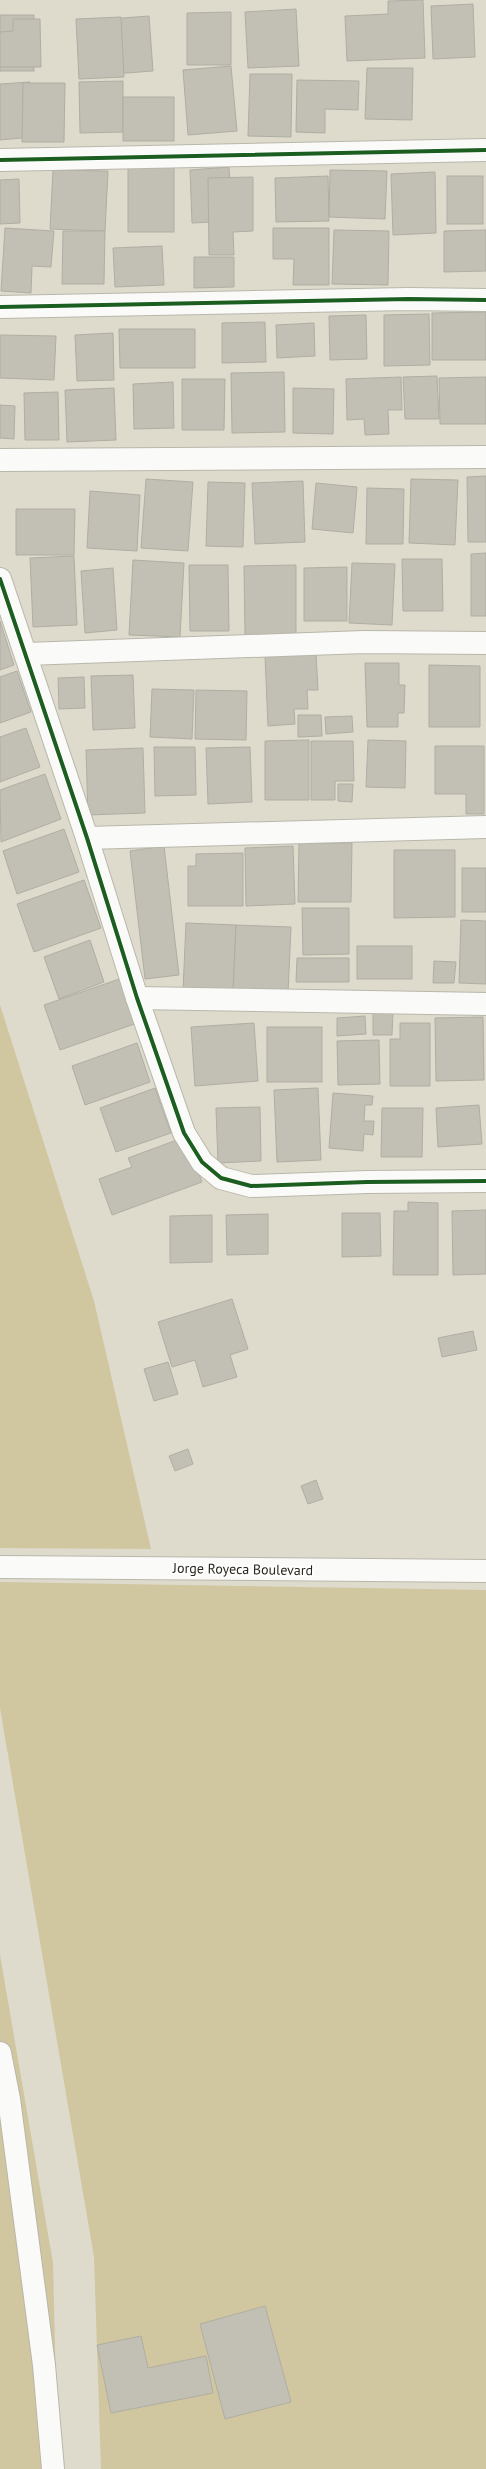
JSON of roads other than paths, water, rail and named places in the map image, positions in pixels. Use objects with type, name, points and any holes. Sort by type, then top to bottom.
[{"type":"street","points":[[0,160],[486,150]]},
{"type":"street","points":[[0,306],[401,299],[486,300]]},
{"type":"street","points":[[0,460],[486,457]]},
{"type":"street","points":[[0,579],[87,838],[137,998],[184,1133],[202,1162],[222,1178],[251,1186],[367,1182],[486,1181]]},
{"type":"street","points":[[26,654],[364,642],[486,643]]},
{"type":"street","points":[[87,838],[486,827]]},
{"type":"street","points":[[137,998],[486,1004]]},
{"type":"street","name":"Jorge Royeca Boulevard","points":[[0,1567],[486,1571]]},
{"type":"street","points":[[0,2053],[9,2100],[44,2365],[53,2469]]}]
